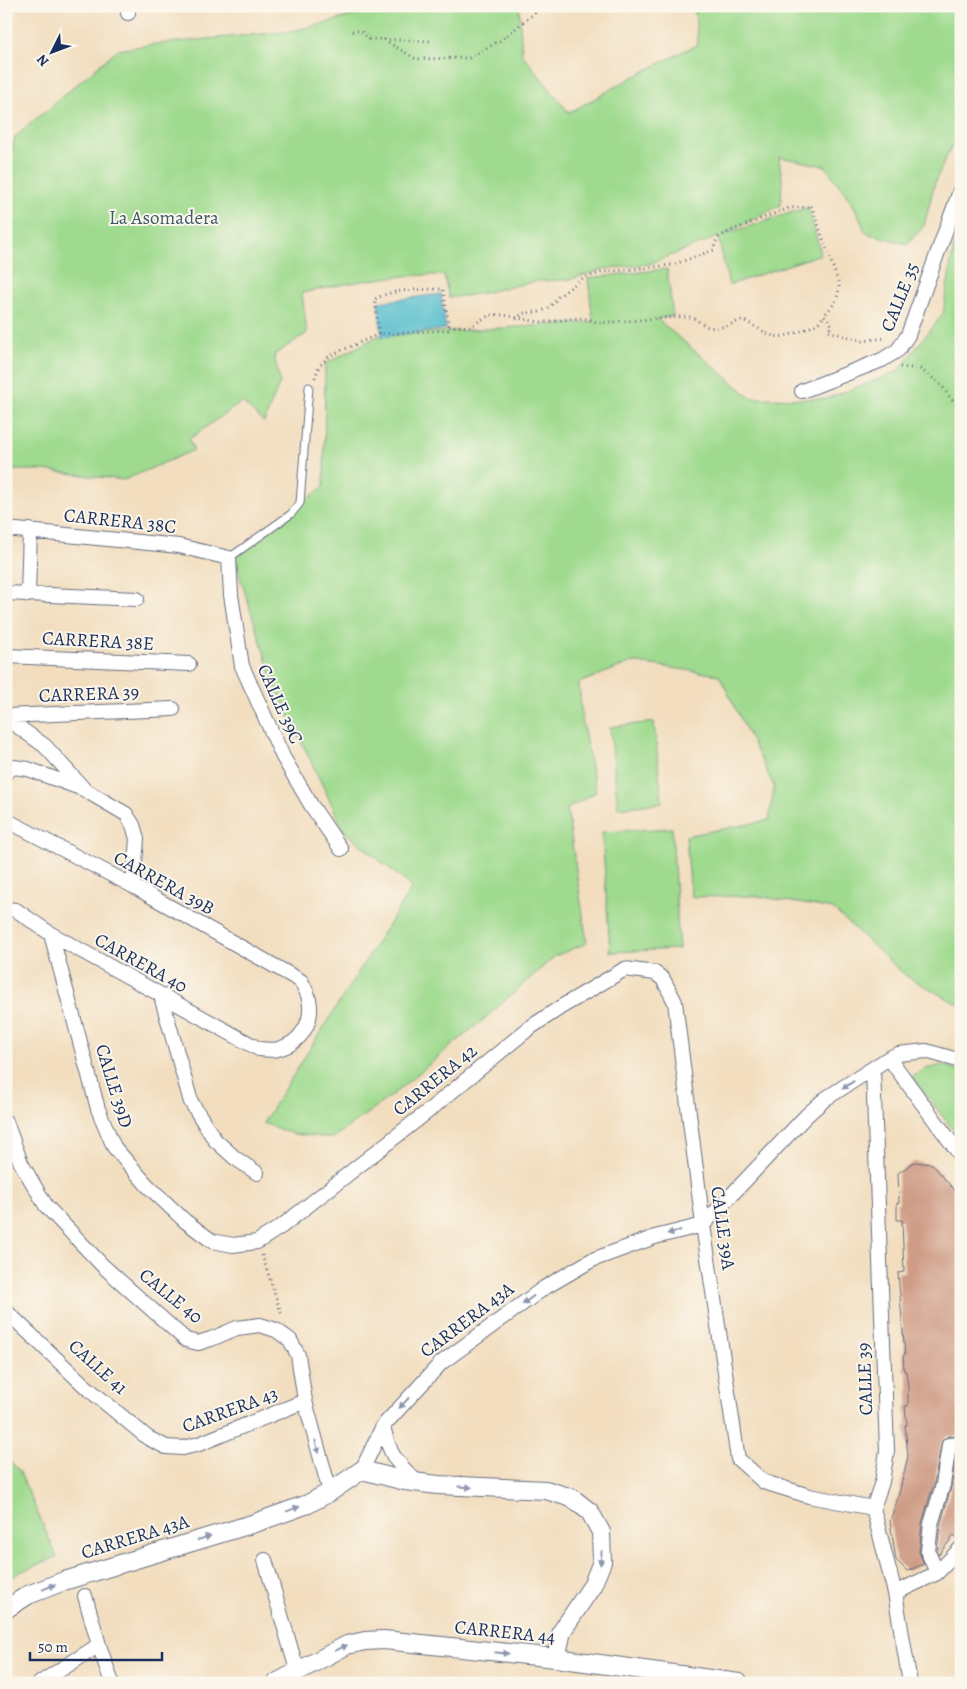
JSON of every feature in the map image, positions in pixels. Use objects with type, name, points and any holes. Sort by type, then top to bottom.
[{"type":"street","name":"CALLE 35","points":[[802,391],[899,354],[908,335],[961,188]]},
{"type":"street","name":"CARRERA 38C","points":[[6,528],[179,546],[229,558]]},
{"type":"street","points":[[28,595],[30,530]]},
{"type":"street","name":"CALLE 39C","points":[[229,558],[231,595],[242,666],[283,757],[311,805],[341,849]]},
{"type":"street","points":[[6,594],[137,600]]},
{"type":"street","name":"CARRERA 38E","points":[[6,656],[189,664]]},
{"type":"street","name":"CARRERA 39","points":[[6,717],[173,709]]},
{"type":"street","points":[[6,717],[45,746],[83,788]]},
{"type":"street","points":[[10,770],[28,768],[83,788],[126,814],[133,825],[137,839],[133,886]]},
{"type":"street","name":"CARRERA 39B","points":[[6,820],[133,886],[301,981],[309,997],[311,1014],[305,1031],[293,1043],[277,1050],[259,1049]]},
{"type":"street","name":"CARRERA 40","points":[[6,909],[16,910],[51,934],[259,1049]]},
{"type":"street","name":"CALLE 39D","points":[[51,934],[98,1109],[114,1148],[147,1185],[185,1221],[212,1241]]},
{"type":"street","name":"CARRERA 42","points":[[212,1241],[233,1246],[257,1242],[282,1226],[427,1112],[528,1029],[625,969],[655,973],[663,979],[675,1002]]},
{"type":"street","points":[[161,996],[191,1102],[215,1140],[256,1173]]},
{"type":"street","name":"CALLE 39A","points":[[675,1002],[704,1225],[738,1459],[764,1482],[809,1496],[873,1508]]},
{"type":"street","points":[[704,1225],[806,1116],[825,1099],[889,1058],[898,1054],[926,1050],[961,1061]]},
{"type":"street","points":[[889,1058],[961,1156]]},
{"type":"street","name":"CALLE 39","points":[[873,1069],[887,1451],[882,1482],[873,1508]]},
{"type":"street","name":"CALLE 40","points":[[6,1122],[21,1164],[46,1206],[102,1266],[186,1340],[198,1343],[237,1328],[260,1325],[276,1330],[290,1340]]},
{"type":"street","name":"CARRERA 43A","points":[[6,1609],[28,1595],[64,1581],[255,1523],[308,1504],[330,1492],[362,1470],[383,1426],[441,1363],[544,1288],[592,1260],[655,1237],[704,1225]]},
{"type":"street","name":"CALLE 41","points":[[6,1311],[85,1386],[148,1438],[166,1447]]},
{"type":"street","points":[[290,1340],[298,1355],[305,1401],[330,1492]]},
{"type":"street","name":"CARRERA 43","points":[[166,1447],[183,1448],[200,1444],[305,1401]]},
{"type":"street","points":[[383,1426],[388,1447],[397,1462],[417,1482]]},
{"type":"street","points":[[937,1573],[928,1552],[931,1524],[943,1485],[949,1445],[958,1444],[961,1447]]},
{"type":"street","points":[[362,1470],[405,1481],[471,1488],[546,1490],[572,1498],[590,1512],[601,1532],[602,1562],[592,1586],[562,1631],[556,1658]]},
{"type":"street","points":[[873,1508],[895,1593],[910,1683]]},
{"type":"street","points":[[895,1593],[937,1573],[961,1548]]},
{"type":"street","points":[[265,1560],[299,1676]]},
{"type":"street","points":[[85,1596],[112,1683]]},
{"type":"street","name":"CARRERA 44","points":[[276,1683],[299,1676],[347,1645],[384,1640],[556,1658],[739,1683]]},
{"type":"street","points":[[40,1683],[99,1645]]},
{"type":"lane","points":[[229,558],[291,514],[300,503],[311,384]]},
{"type":"path","points":[[384,40],[416,59],[469,58],[501,40],[536,12],[536,6]]},
{"type":"path","points":[[352,31],[361,31],[369,39],[431,41]]},
{"type":"path","points":[[311,384],[319,366],[331,355],[378,334],[448,330],[449,327],[461,326],[470,327],[490,315],[504,315],[516,319],[545,322],[590,318],[597,323],[679,317],[692,318],[707,326],[716,328],[729,326],[744,320],[766,334],[778,338],[788,336],[818,323],[832,307],[839,290],[839,284],[811,205],[808,207],[788,208],[730,231],[719,237],[714,243],[714,250],[672,264],[604,272],[583,278],[558,297],[549,308],[539,312],[523,313],[516,319]]},
{"type":"path","points":[[378,334],[375,299],[390,293],[424,289],[443,289],[449,327]]},
{"type":"path","points":[[824,315],[832,325],[828,331],[863,341],[894,337],[899,354],[897,366],[920,369],[942,386],[951,400],[961,406]]},
{"type":"path","points":[[257,1242],[290,1340]]},
{"type":"green space","name":"La Asomadera","points":[[383,6],[519,6],[522,54],[569,113],[631,78],[698,44],[695,13],[692,6],[961,6],[961,142],[951,147],[935,182],[924,226],[907,244],[866,233],[853,204],[825,166],[779,157],[782,180],[781,205],[723,235],[808,207],[821,254],[729,285],[718,237],[649,264],[604,269],[568,280],[537,281],[478,294],[449,298],[444,275],[408,276],[373,280],[302,293],[307,333],[274,355],[280,382],[264,422],[242,402],[189,439],[194,450],[124,480],[42,470],[6,470],[6,175],[15,137],[117,50],[155,44],[293,31]]},
{"type":"green space","points":[[961,225],[961,1006],[906,976],[833,909],[757,896],[691,897],[686,836],[769,820],[774,786],[719,675],[632,662],[579,683],[582,720],[596,792],[567,809],[587,943],[555,956],[489,1015],[391,1096],[333,1138],[293,1134],[263,1123],[412,887],[345,832],[275,687],[234,558],[324,486],[325,364],[378,336],[593,322],[588,278],[667,269],[673,316],[657,319],[751,398],[826,399],[897,372],[943,314],[955,238]]},
{"type":"green space","points":[[654,722],[662,803],[618,808],[610,727]]},
{"type":"green space","points":[[672,828],[679,949],[610,952],[602,832]]},
{"type":"green space","points":[[942,1065],[961,1071],[961,1140],[912,1077],[925,1069]]},
{"type":"green space","points":[[6,1458],[19,1470],[57,1557],[20,1572],[6,1581]]},
{"type":"water","points":[[441,294],[446,329],[382,337],[378,302]]},
{"type":"building","points":[[914,1162],[932,1164],[961,1198],[961,1436],[948,1436],[942,1441],[934,1483],[922,1523],[919,1552],[924,1564],[907,1571],[896,1560],[890,1521],[908,1456],[905,1406],[908,1406],[908,1387],[906,1371],[904,1371],[903,1355],[905,1355],[898,1273],[904,1272],[902,1220],[897,1220],[897,1203],[899,1203],[898,1173]]},
{"type":"building","points":[[956,1454],[961,1456],[961,1539],[958,1540],[954,1535],[939,1555],[937,1551],[940,1526],[951,1487]]}]
